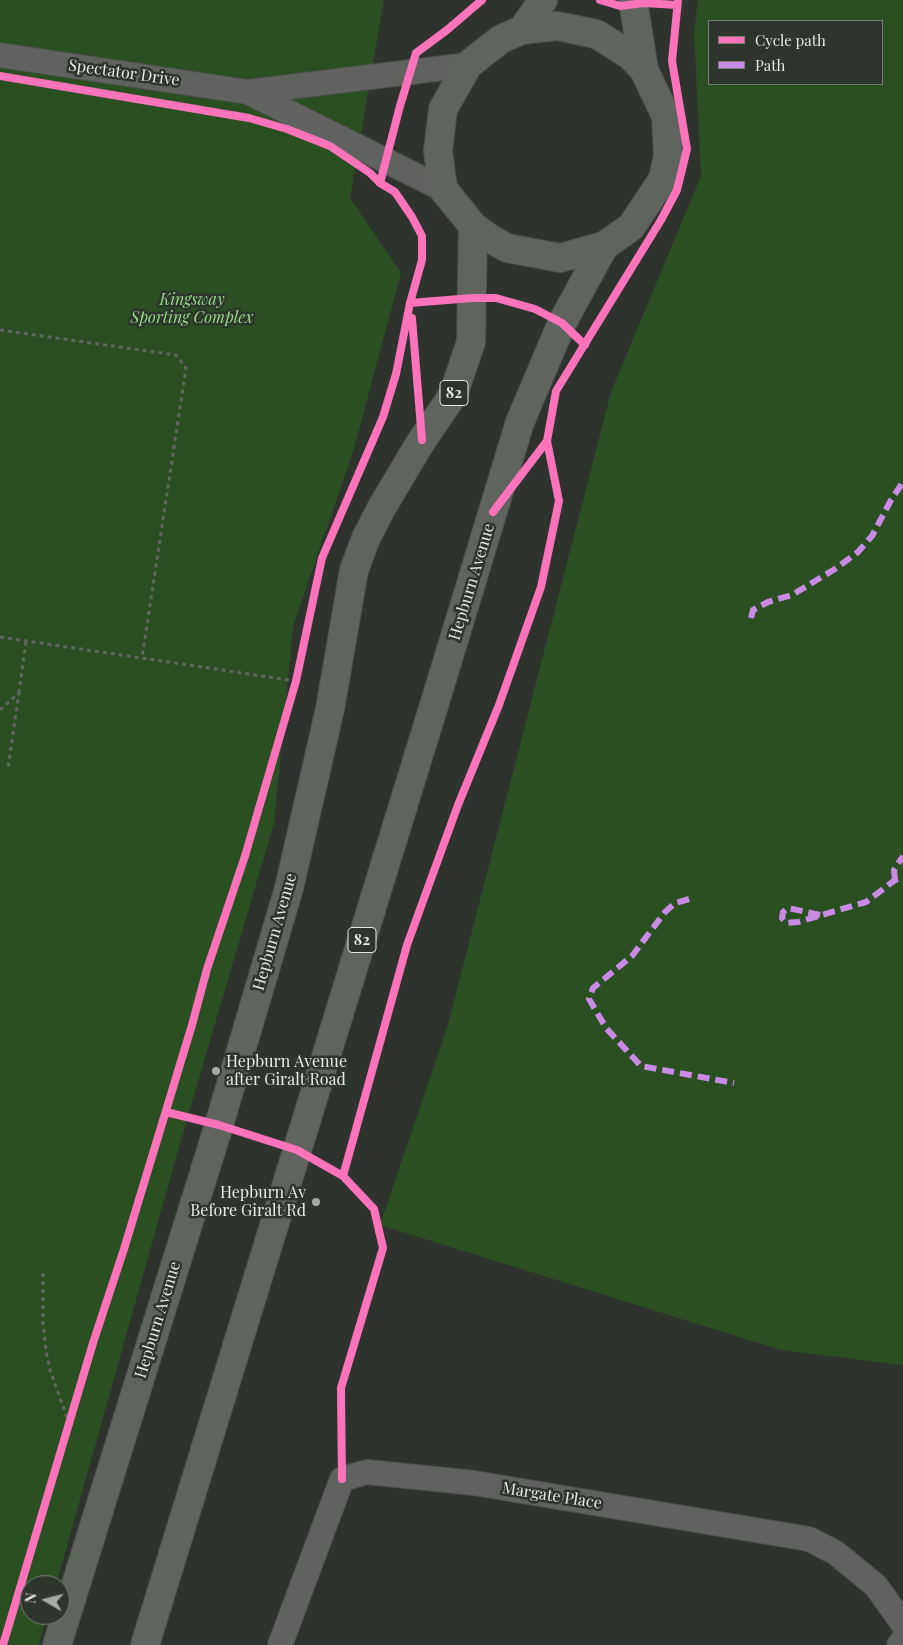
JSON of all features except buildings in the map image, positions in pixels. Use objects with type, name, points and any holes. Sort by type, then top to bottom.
[{"type":"main road","points":[[522,30],[543,0]]},
{"type":"main road","name":"82","points":[[632,0],[644,70],[666,116],[668,156],[663,179],[631,227],[604,246],[560,258],[507,248],[489,238],[474,226],[443,189],[438,151],[443,109],[468,65],[501,39],[522,30],[557,26],[596,34],[630,55],[644,70]]},
{"type":"main road","name":"Hepburn Avenue","points":[[57,1645],[219,1125],[288,888],[330,709],[354,570],[366,538],[382,508],[422,440],[453,395],[470,342],[474,226]]},
{"type":"main road","name":"Hepburn Avenue","points":[[145,1645],[520,422],[562,323],[604,246]]},
{"type":"street","name":"Spectator Drive","points":[[0,55],[248,92],[468,65]]},
{"type":"street","name":"Spectator Drive","points":[[248,92],[443,189]]},
{"type":"street","name":"Margate Place","points":[[280,1645],[342,1479],[366,1472],[474,1483],[809,1539],[836,1553],[876,1586],[903,1624]]},
{"type":"street","points":[[899,1645],[903,1640]]},
{"type":"path","points":[[0,330],[176,355],[186,368],[142,658]]},
{"type":"path","points":[[0,637],[142,658],[297,677],[294,690]]},
{"type":"path","points":[[8,768],[26,641]]},
{"type":"path","points":[[0,710],[19,694]]},
{"type":"path","points":[[43,1273],[42,1295],[46,1350],[50,1370],[68,1423]]},
{"type":"path","points":[[66,1432],[74,1405]]},
{"type":"green space","name":"Kingsway Sporting Complex","points":[[0,0],[384,0],[350,198],[401,273],[353,452],[293,626],[274,823],[184,1129],[59,1575],[20,1575],[20,1625],[44,1625],[39,1645],[0,1645]]},
{"type":"green space","points":[[698,0],[903,0],[903,1365],[781,1350],[380,1225],[447,1028],[611,392],[701,176],[694,32]]},
{"type":"marked path","points":[[751,618],[753,610],[768,602],[792,595],[835,569],[858,552],[872,536],[903,482]]},
{"type":"marked path","points":[[895,880],[894,870],[903,856]]},
{"type":"marked path","points":[[820,915],[788,908],[783,912],[782,918],[786,923],[798,922],[866,902],[895,880],[903,877]]},
{"type":"marked path","points":[[689,899],[675,903],[665,912],[632,956],[593,988],[589,999],[606,1028],[641,1066],[734,1083]]},
{"type":"cycle path","points":[[380,183],[416,53],[482,0]]},
{"type":"cycle path","points":[[600,0],[620,6],[644,3],[677,5]]},
{"type":"cycle path","points":[[342,1479],[341,1388],[383,1248],[374,1209],[343,1176],[407,945],[458,805],[499,705],[541,587],[559,501],[547,441],[556,391],[661,220],[677,190],[687,149],[672,61],[678,0]]},
{"type":"cycle path","points":[[0,76],[249,118],[287,129],[330,146],[395,192],[422,236],[422,260],[410,303],[396,374],[383,417],[322,558],[296,681],[245,856],[207,969],[192,1025],[124,1249],[93,1343],[3,1645]]},
{"type":"cycle path","points":[[410,303],[496,298],[535,309],[562,323],[585,345]]},
{"type":"cycle path","points":[[412,318],[422,440]]},
{"type":"cycle path","points":[[493,512],[547,441]]},
{"type":"cycle path","points":[[166,1112],[219,1125],[297,1150],[343,1176]]},
{"type":"place","name":"Hepburn Avenue after Giralt Road","points":[[216,1071]]},
{"type":"place","name":"Hepburn Av Before Giralt Rd","points":[[316,1202]]}]
